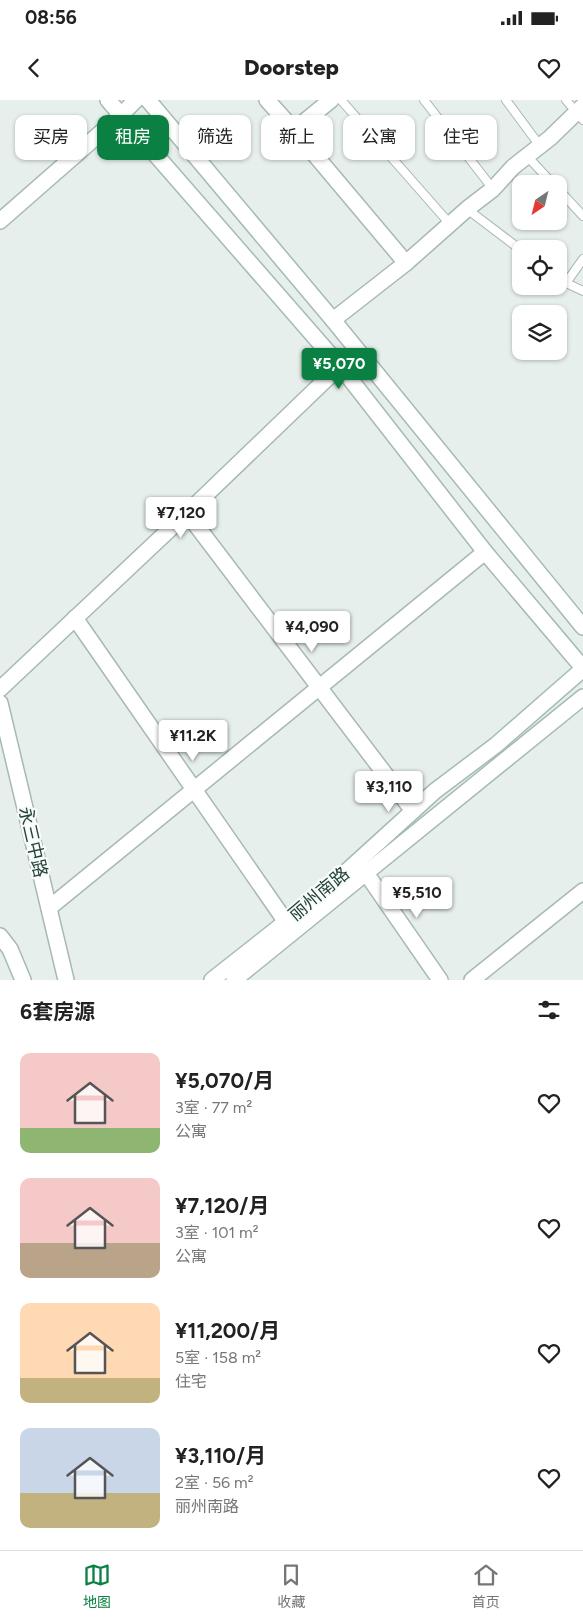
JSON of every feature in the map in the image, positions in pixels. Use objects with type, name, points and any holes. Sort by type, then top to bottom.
[{"type":"street","points":[[108,100],[340,366],[485,552],[583,668]]},
{"type":"street","points":[[0,221],[136,100]]},
{"type":"street","points":[[148,100],[333,320],[583,627]]},
{"type":"street","points":[[267,100],[280,115]]},
{"type":"street","points":[[312,115],[331,100]]},
{"type":"street","points":[[333,320],[406,263],[467,209],[493,189],[513,167],[581,113]]},
{"type":"street","points":[[319,160],[406,263]]},
{"type":"street","points":[[0,689],[340,366]]},
{"type":"street","points":[[187,513],[414,811]]},
{"type":"street","points":[[49,908],[485,552]]},
{"type":"street","points":[[75,618],[286,922]]},
{"type":"street","name":"丽州南路","points":[[212,980],[325,891],[435,791],[496,745],[583,668]]},
{"type":"street","points":[[234,980],[583,697]]},
{"type":"street","name":"永三中路","points":[[0,703],[66,980]]},
{"type":"street","points":[[366,873],[440,980]]},
{"type":"street","points":[[472,980],[583,891]]},
{"type":"street","points":[[0,936],[10,949],[23,980]]},
{"type":"lane","points":[[341,100],[450,224]]},
{"type":"lane","points":[[424,100],[493,189]]},
{"type":"lane","points":[[506,100],[540,146]]},
{"type":"lane","points":[[566,100],[581,113]]},
{"type":"lane","points":[[527,156],[545,175]]},
{"type":"lane","points":[[568,200],[583,216]]},
{"type":"lane","points":[[467,209],[512,243]]},
{"type":"lane","points":[[567,282],[583,259]]},
{"type":"lane","points":[[567,283],[583,291]]}]
